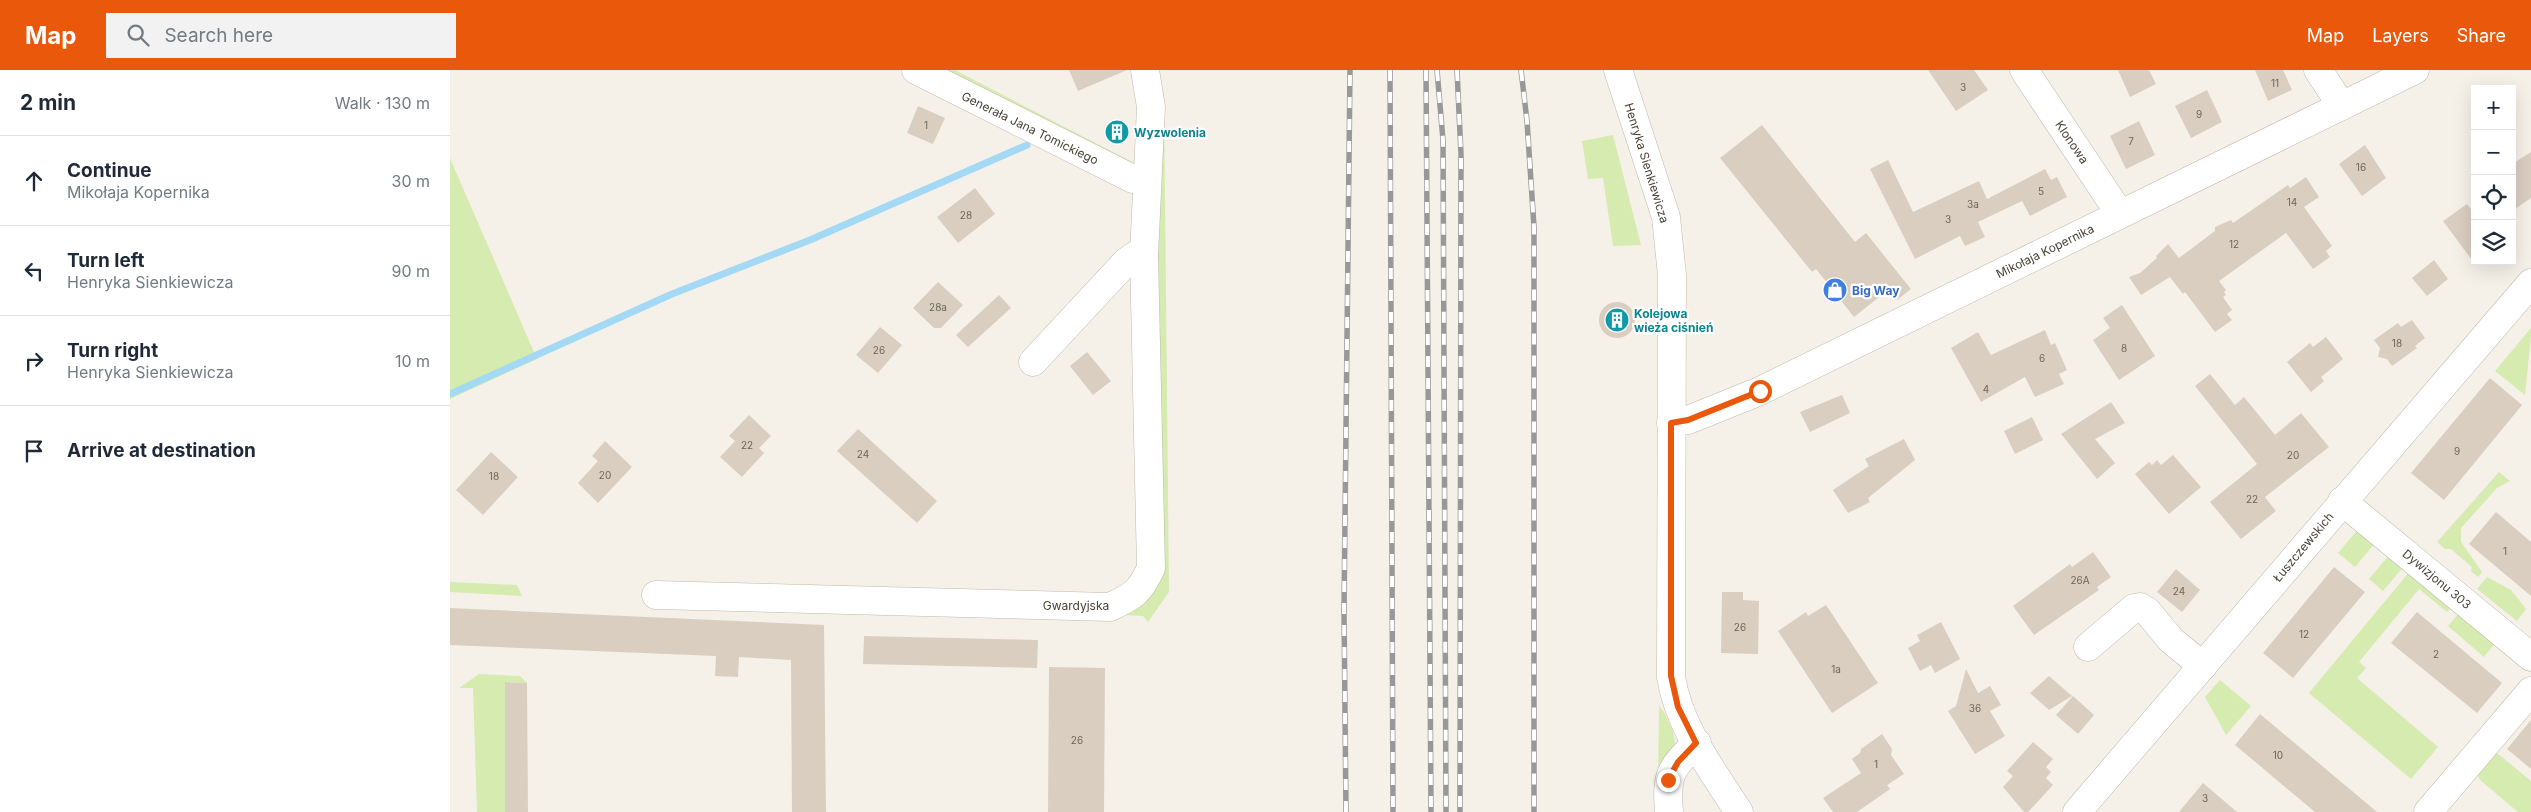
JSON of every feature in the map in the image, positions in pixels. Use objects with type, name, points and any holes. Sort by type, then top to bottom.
[{"type":"street","name":"Generała Jana Tomickiego","points":[[916,70],[1133,179],[1147,180]]},
{"type":"street","name":"Gwardyjska","points":[[656,595],[1110,607],[1133,597],[1144,584],[1151,568],[1144,255],[1150,107],[1145,70]]},
{"type":"street","name":"Henryka Sienkiewicza","points":[[1618,70],[1666,217],[1672,275],[1671,676],[1678,707],[1696,743],[1739,812]]},
{"type":"street","name":"Klonowa","points":[[2024,70],[2120,214]]},
{"type":"street","points":[[2318,70],[2342,106]]},
{"type":"street","name":"Mikołaja Kopernika","points":[[1671,423],[1688,420],[1760,391],[2415,70]]},
{"type":"street","points":[[1033,362],[1126,262],[1134,256],[1144,255]]},
{"type":"street","name":"Łuszczewskich","points":[[2077,812],[2531,283]]},
{"type":"street","name":"Dywizjonu 303","points":[[2342,501],[2531,657]]},
{"type":"street","points":[[2088,647],[2134,608],[2140,607],[2148,611],[2171,640],[2203,666]]},
{"type":"street","points":[[2428,812],[2531,691]]},
{"type":"street","points":[[1669,812],[1668,780],[1671,771],[1696,743]]},
{"type":"green space","points":[[932,70],[955,70],[1132,162],[1120,163]]},
{"type":"green space","points":[[1164,93],[1169,592],[1148,622],[1143,616],[1123,615],[1144,598],[1154,360],[1160,95]]},
{"type":"green space","points":[[1613,135],[1641,245],[1613,246],[1603,178],[1588,179],[1582,141]]},
{"type":"green space","points":[[1138,152],[1142,152],[1132,162]]},
{"type":"green space","points":[[450,158],[537,359],[450,399]]},
{"type":"green space","points":[[2531,328],[2531,336],[2525,395],[2495,371]]},
{"type":"green space","points":[[2499,472],[2510,481],[2497,488],[2461,528],[2461,542],[2482,572],[2478,577],[2471,571],[2472,567],[2451,549],[2445,549],[2437,542]]},
{"type":"green space","points":[[2359,528],[2376,542],[2355,567],[2338,553]]},
{"type":"green space","points":[[2390,554],[2404,566],[2383,591],[2369,579]]},
{"type":"green space","points":[[2410,571],[2453,606],[2447,612],[2419,589],[2359,662],[2366,668],[2357,678],[2438,747],[2411,779],[2309,693]]},
{"type":"green space","points":[[2487,577],[2511,590],[2526,609],[2517,621],[2477,589]]},
{"type":"green space","points":[[450,582],[517,585],[522,596],[450,592]]},
{"type":"green space","points":[[2460,612],[2496,642],[2484,657],[2448,626]]},
{"type":"green space","points":[[479,674],[520,676],[527,683],[506,682],[505,812],[477,812],[473,688],[459,688]]},
{"type":"green space","points":[[2220,680],[2251,706],[2226,735],[2205,697]]},
{"type":"green space","points":[[1659,706],[1663,710],[1673,732],[1675,749],[1658,789]]},
{"type":"green space","points":[[2491,748],[2531,781],[2531,812],[2518,812],[2479,779],[2475,766]]},
{"type":"building","points":[[1069,70],[1127,70],[1078,91]]},
{"type":"building","points":[[1928,70],[1974,70],[1988,90],[1956,111]]},
{"type":"building","points":[[2118,70],[2149,70],[2156,84],[2130,97]]},
{"type":"building","points":[[2255,70],[2283,70],[2292,90],[2268,101]]},
{"type":"building","points":[[2207,90],[2222,122],[2191,138],[2175,106]]},
{"type":"building","points":[[918,106],[945,118],[933,144],[907,133]]},
{"type":"building","points":[[2139,121],[2155,155],[2126,169],[2110,136]]},
{"type":"building","points":[[1762,125],[1855,242],[1866,233],[1911,289],[1897,300],[1888,290],[1854,317],[1816,269],[1812,272],[1720,158]]},
{"type":"building","points":[[2365,145],[2386,178],[2362,196],[2339,164]]},
{"type":"building","points":[[2531,152],[2531,198],[2516,208],[2516,175],[2516,161]]},
{"type":"building","points":[[1888,160],[1913,212],[1979,181],[1987,199],[2045,169],[2051,180],[2057,177],[2067,197],[2030,216],[2022,201],[1978,222],[1985,237],[1965,246],[1960,236],[1915,259],[1870,169]]},
{"type":"building","points":[[2306,177],[2319,197],[2304,207],[2332,246],[2326,251],[2330,257],[2313,269],[2286,233],[2219,281],[2226,290],[2224,292],[2226,295],[2223,297],[2232,310],[2227,314],[2232,320],[2215,332],[2185,292],[2183,294],[2170,277],[2141,295],[2129,277],[2140,273],[2157,258],[2156,256],[2168,244],[2179,258],[2215,231],[2215,227],[2231,220],[2233,223],[2288,185],[2290,188]]},
{"type":"building","points":[[975,188],[995,214],[958,243],[937,217]]},
{"type":"building","points":[[2467,204],[2471,209],[2471,259],[2443,221]]},
{"type":"building","points":[[2434,260],[2448,279],[2427,296],[2412,278]]},
{"type":"building","points":[[938,282],[963,305],[941,328],[934,328],[913,308]]},
{"type":"building","points":[[999,295],[1011,308],[968,347],[956,335]]},
{"type":"building","name":"Kolejowa wieża ciśnień","points":[[1617,302],[1624,303],[1630,307],[1634,313],[1634,327],[1630,333],[1624,337],[1617,338],[1610,337],[1604,333],[1600,327],[1599,320],[1600,313],[1604,307],[1610,303]]},
{"type":"building","points":[[2122,305],[2155,356],[2119,380],[2093,340],[2110,328],[2103,318]]},
{"type":"building","points":[[2412,320],[2425,338],[2415,346],[2417,348],[2392,366],[2387,359],[2378,357],[2380,348],[2374,340],[2398,323],[2401,327]]},
{"type":"building","points":[[880,327],[902,345],[878,373],[856,355]]},
{"type":"building","points":[[2045,330],[2051,345],[2055,343],[2067,370],[2059,374],[2064,384],[2035,397],[2025,377],[1981,402],[1951,348],[1978,332],[1991,355]]},
{"type":"building","points":[[2326,337],[2343,359],[2321,377],[2324,381],[2311,392],[2287,362],[2310,343],[2313,347]]},
{"type":"building","points":[[1087,352],[1111,381],[1093,395],[1070,366]]},
{"type":"building","points":[[2210,374],[2235,405],[2244,397],[2275,435],[2301,413],[2329,447],[2265,497],[2276,511],[2241,539],[2210,502],[2257,464],[2195,386]]},
{"type":"building","points":[[2490,378],[2522,405],[2444,500],[2411,473]]},
{"type":"building","points":[[1842,395],[1850,413],[1810,432],[1800,412]]},
{"type":"building","points":[[2111,402],[2125,423],[2095,439],[2115,463],[2097,479],[2061,434]]},
{"type":"building","points":[[749,415],[771,436],[759,448],[764,453],[742,477],[720,457],[735,441],[729,436]]},
{"type":"building","points":[[2032,417],[2043,440],[2015,454],[2004,431]]},
{"type":"building","points":[[858,429],[937,501],[917,523],[837,451]]},
{"type":"building","points":[[1904,439],[1915,460],[1868,498],[1870,502],[1848,513],[1833,490],[1869,466],[1865,459]]},
{"type":"building","points":[[605,441],[632,467],[598,503],[578,483],[598,461],[592,456]]},
{"type":"building","points":[[491,452],[518,477],[483,515],[456,490]]},
{"type":"building","points":[[2173,455],[2201,487],[2169,514],[2135,474],[2149,462],[2152,465],[2157,460],[2161,465]]},
{"type":"building","points":[[2496,512],[2531,542],[2531,596],[2469,544]]},
{"type":"building","points":[[2093,552],[2111,577],[2097,587],[2099,590],[2034,635],[2013,606],[2070,564],[2072,567]]},
{"type":"building","points":[[2334,567],[2365,592],[2293,678],[2263,653]]},
{"type":"building","points":[[2176,569],[2200,590],[2182,612],[2157,592]]},
{"type":"building","points":[[1722,592],[1743,592],[1743,600],[1759,601],[1758,654],[1721,653]]},
{"type":"building","points":[[1826,605],[1878,683],[1832,713],[1778,631],[1806,612],[1808,616]]},
{"type":"building","points":[[450,608],[824,625],[826,812],[792,812],[791,660],[739,657],[738,677],[715,676],[716,656],[450,645]]},
{"type":"building","points":[[2417,612],[2502,683],[2477,713],[2391,643]]},
{"type":"building","points":[[1941,622],[1960,659],[1935,673],[1931,665],[1920,671],[1908,648],[1920,641],[1917,635]]},
{"type":"building","points":[[864,636],[1038,640],[1037,668],[863,664]]},
{"type":"building","points":[[1049,667],[1105,668],[1104,812],[1048,812]]},
{"type":"building","points":[[1966,669],[1978,693],[1990,686],[2001,705],[1990,711],[2005,736],[1975,754],[1948,711],[1956,706]]},
{"type":"building","points":[[2049,676],[2072,696],[2049,710],[2030,693]]},
{"type":"building","points":[[505,682],[527,683],[528,812],[505,812]]},
{"type":"building","points":[[2073,696],[2094,715],[2078,734],[2056,715]]},
{"type":"building","points":[[2260,714],[2377,812],[2315,812],[2235,745]]},
{"type":"building","points":[[2531,720],[2531,769],[2507,749]]},
{"type":"building","points":[[1882,734],[1892,749],[1891,755],[1904,774],[1887,785],[1890,789],[1857,812],[1833,812],[1823,798],[1861,773],[1852,759],[1860,753],[1861,749]]},
{"type":"building","points":[[2033,742],[2053,759],[2046,767],[2051,772],[2046,778],[2053,785],[2028,812],[2024,812],[2003,787],[2013,776],[2007,771]]},
{"type":"building","points":[[2203,783],[2237,812],[2179,812]]},
{"type":"waterway","points":[[450,394],[672,294],[810,240],[1027,145]]},
{"type":"railway","points":[[1346,812],[1344,610],[1350,70]]},
{"type":"railway","points":[[1390,70],[1393,812]]},
{"type":"railway","points":[[1426,70],[1431,812]]},
{"type":"railway","points":[[1437,70],[1443,140],[1446,812]]},
{"type":"railway","points":[[1457,70],[1461,154],[1460,812]]},
{"type":"railway","points":[[1521,70],[1527,121],[1534,227],[1534,812]]},
{"type":"place","name":"Wyzwolenia","points":[[1117,132]]},
{"type":"place","name":"Big Way","points":[[1835,290]]},
{"type":"place","name":"Kolejowa wieża ciśnień","points":[[1617,320]]},
{"type":"route","points":[[1668,780],[1671,771],[1696,743],[1678,707],[1671,676],[1671,423],[1688,420],[1760,391]]}]
